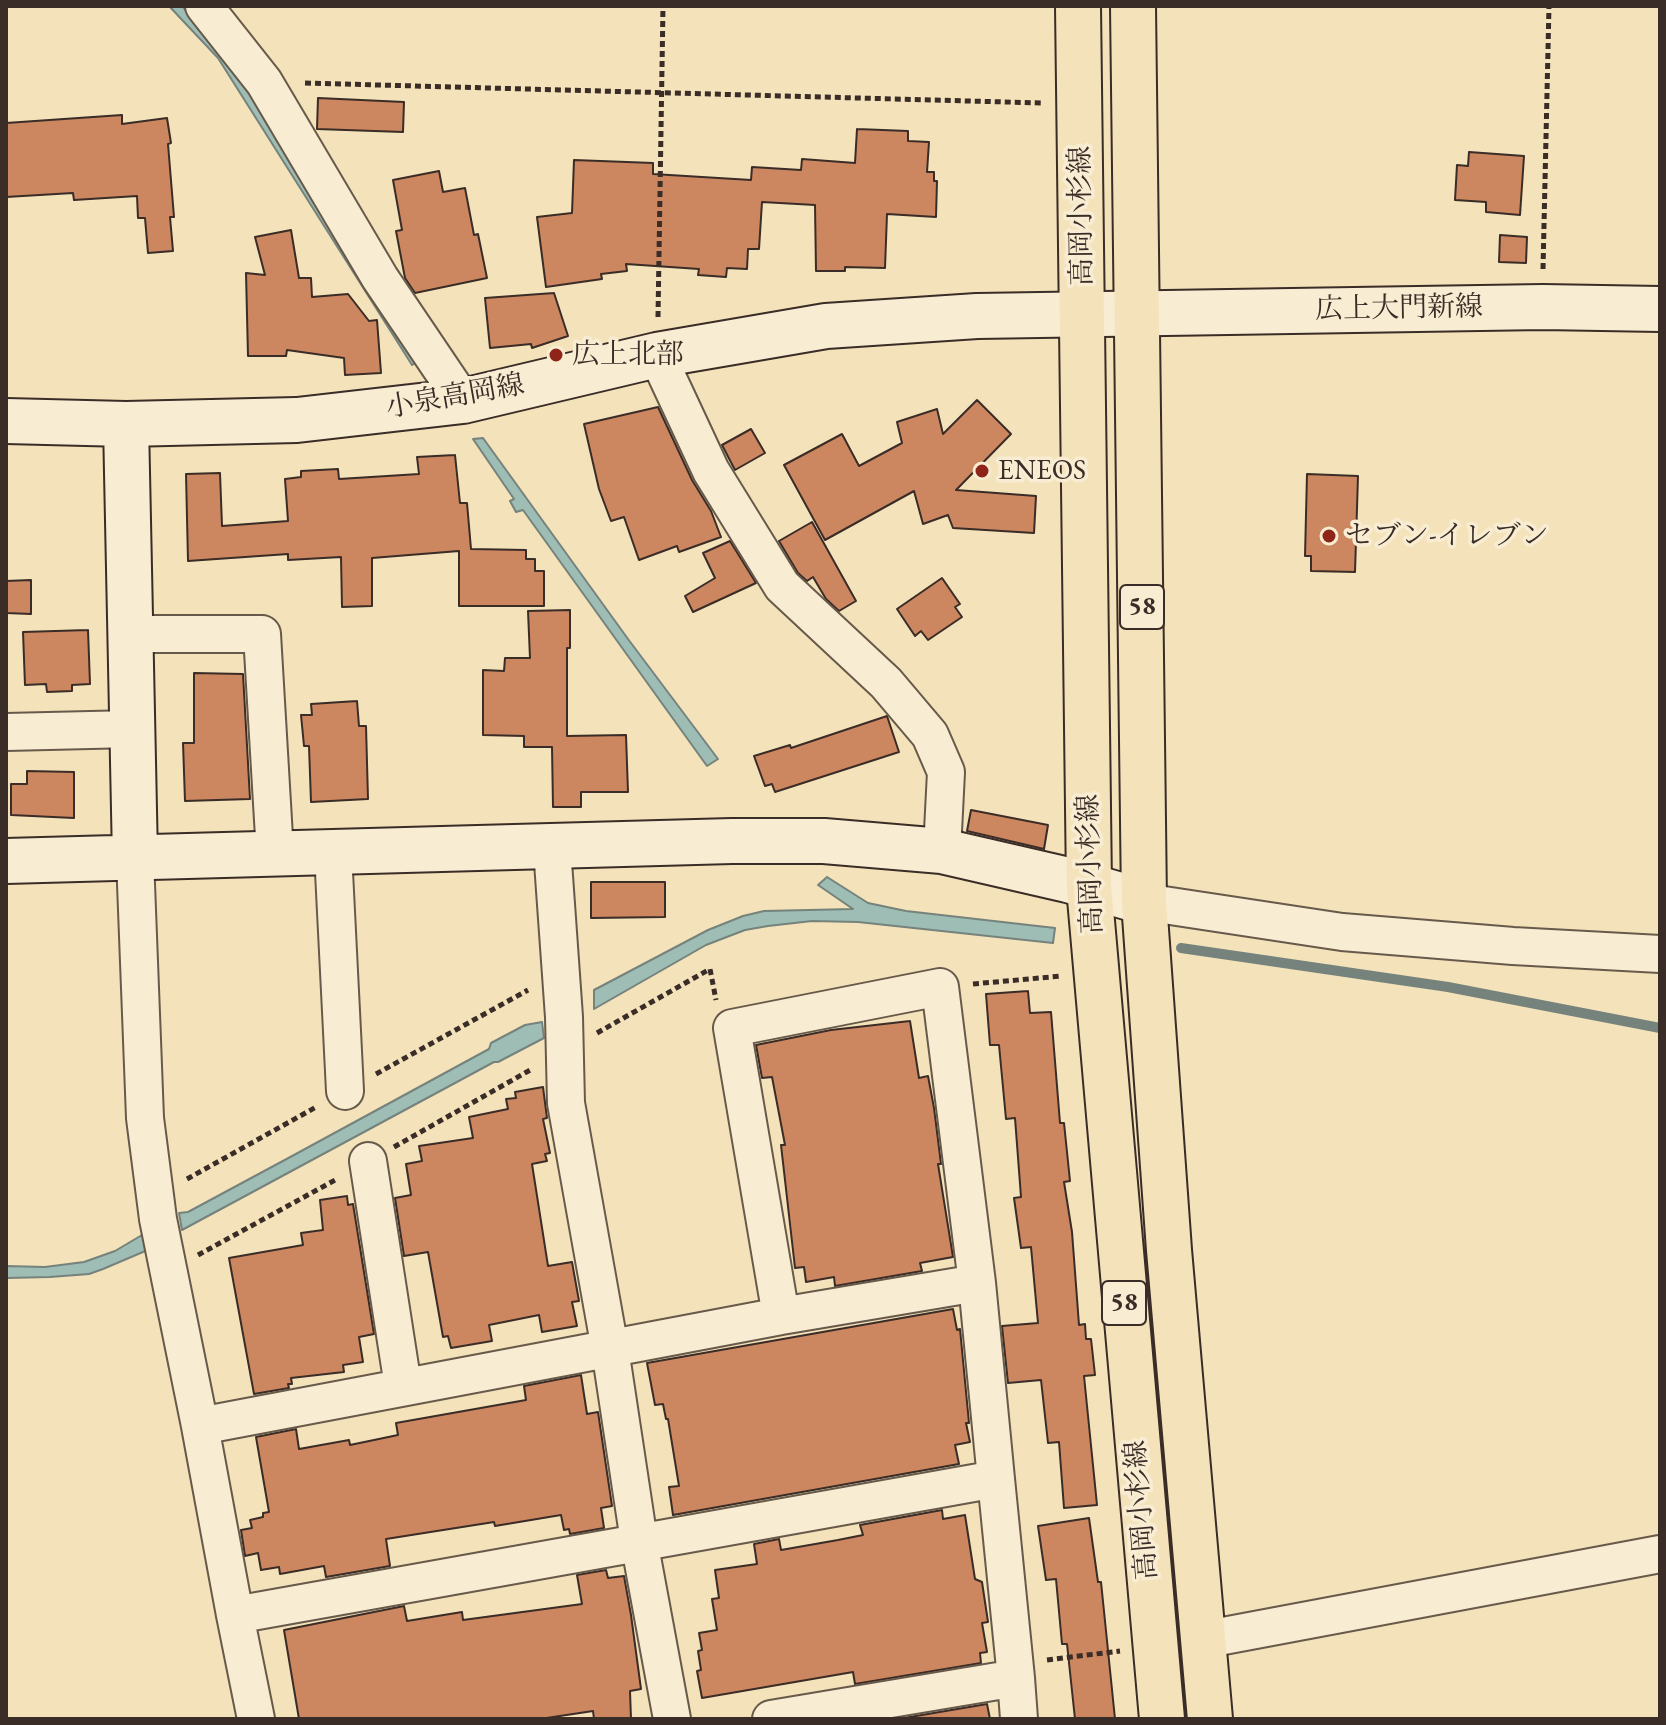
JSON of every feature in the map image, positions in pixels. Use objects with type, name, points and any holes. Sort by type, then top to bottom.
[{"type":"main road","name":"高岡小杉線","points":[[1078,6],[1089,887],[1162,1719]]},
{"type":"main road","name":"高岡小杉線","points":[[1133,6],[1144,902],[1169,1250],[1210,1719]]},
{"type":"main road","name":"広上大門新線","points":[[1138,312],[1543,307],[1660,309]]},
{"type":"main road","name":"小泉高岡線","points":[[6,421],[126,424],[297,420],[463,401],[657,355],[826,326],[977,316],[1138,312]]},
{"type":"main road","points":[[126,424],[135,858]]},
{"type":"main road","points":[[6,861],[824,841],[942,851],[1144,902]]},
{"type":"street","points":[[204,6],[264,82],[380,278],[463,401]]},
{"type":"street","points":[[657,355],[711,471],[782,586],[886,683],[930,735],[946,772],[942,851]]},
{"type":"street","points":[[131,634],[262,634],[275,854]]},
{"type":"street","points":[[6,732],[133,729]]},
{"type":"street","points":[[552,848],[564,1017],[566,1103],[672,1719]]},
{"type":"street","points":[[333,852],[345,1091]]},
{"type":"street","points":[[135,858],[145,1118],[158,1219],[256,1719]]},
{"type":"street","points":[[1144,902],[1342,932],[1660,954]]},
{"type":"street","points":[[781,1316],[732,1028],[940,987],[977,1283],[1019,1719]]},
{"type":"street","points":[[368,1161],[403,1386]]},
{"type":"street","points":[[200,1426],[781,1316],[977,1283]]},
{"type":"street","points":[[235,1615],[996,1479]]},
{"type":"street","points":[[1202,1640],[1660,1554]]},
{"type":"street","points":[[771,1719],[1016,1678]]},
{"type":"path","points":[[657,355],[663,6]]},
{"type":"path","points":[[1543,307],[1549,6]]},
{"type":"path","points":[[264,82],[1080,104]]},
{"type":"path","points":[[940,987],[1075,975]]},
{"type":"path","points":[[1016,1678],[1025,1662],[1129,1650]]},
{"type":"water","points":[[169,6],[182,6],[229,59],[421,360],[412,365],[218,58]]},
{"type":"water","points":[[483,438],[718,759],[707,766],[523,510],[516,512],[510,501],[514,499],[473,439]]},
{"type":"water","points":[[827,877],[868,903],[906,911],[1055,928],[1053,943],[858,922],[812,921],[768,926],[745,930],[706,945],[594,1009],[594,990],[708,930],[743,916],[764,911],[853,909],[818,885]]},
{"type":"water","points":[[542,1022],[544,1038],[182,1230],[179,1213],[188,1212],[294,1155],[489,1049],[491,1043],[525,1025]]},
{"type":"water","points":[[142,1235],[150,1249],[89,1274],[6,1278],[6,1266],[45,1267],[84,1262],[115,1251]]},
{"type":"building","points":[[318,98],[404,102],[403,132],[317,129]]},
{"type":"building","points":[[122,115],[122,124],[167,118],[171,143],[168,144],[174,217],[170,217],[173,251],[148,253],[145,218],[138,218],[137,196],[74,200],[73,193],[6,197],[6,123]]},
{"type":"building","points":[[857,129],[908,131],[908,141],[929,142],[927,172],[934,172],[934,181],[937,181],[936,217],[887,214],[885,268],[845,267],[845,271],[816,271],[815,205],[762,202],[759,249],[748,249],[747,269],[727,268],[726,277],[698,275],[699,269],[626,264],[627,271],[601,274],[602,279],[546,287],[537,217],[572,213],[574,160],[653,163],[653,174],[751,180],[752,167],[801,170],[802,159],[855,163]]},
{"type":"building","points":[[1469,152],[1524,156],[1520,215],[1486,212],[1486,202],[1455,200],[1457,165],[1468,166]]},
{"type":"building","points":[[439,171],[443,192],[465,188],[474,235],[478,234],[487,278],[415,293],[405,278],[396,231],[402,230],[393,180]]},
{"type":"building","points":[[291,230],[299,278],[311,278],[312,297],[348,294],[369,321],[377,320],[381,373],[345,375],[344,358],[287,350],[286,356],[248,356],[246,273],[265,275],[255,237]]},
{"type":"building","points":[[1500,235],[1527,237],[1526,263],[1499,262]]},
{"type":"building","points":[[554,293],[568,336],[532,348],[531,344],[490,348],[485,298]]},
{"type":"building","points":[[977,400],[1011,434],[956,490],[1036,496],[1034,533],[953,528],[948,515],[923,524],[914,491],[825,540],[784,465],[842,434],[859,466],[902,443],[897,422],[937,409],[943,434]]},
{"type":"building","points":[[658,407],[721,537],[679,552],[677,546],[639,560],[624,517],[611,521],[599,489],[584,424]]},
{"type":"building","points":[[751,429],[765,453],[735,470],[722,445]]},
{"type":"building","points":[[455,455],[460,503],[467,503],[471,549],[526,550],[526,559],[535,559],[535,571],[544,571],[544,606],[459,606],[459,551],[372,558],[372,606],[342,607],[341,557],[288,560],[288,554],[188,561],[186,474],[220,473],[222,526],[288,521],[285,479],[301,477],[301,471],[338,469],[339,479],[419,474],[417,457]]},
{"type":"building","points":[[1307,474],[1358,476],[1355,572],[1311,571],[1311,556],[1305,556]]},
{"type":"building","points":[[812,522],[856,601],[839,611],[826,599],[813,577],[807,581],[798,573],[779,541]]},
{"type":"building","points":[[730,541],[756,583],[693,612],[685,596],[715,578],[703,553]]},
{"type":"building","points":[[942,578],[960,604],[955,607],[962,617],[928,640],[921,631],[915,636],[897,609]]},
{"type":"building","points":[[31,580],[31,614],[6,613],[6,581]]},
{"type":"building","points":[[570,610],[567,736],[626,735],[628,792],[581,792],[581,807],[553,807],[552,747],[524,747],[524,736],[483,735],[483,670],[504,671],[505,658],[530,658],[528,611]]},
{"type":"building","points":[[88,630],[90,684],[72,685],[72,691],[47,692],[46,684],[25,685],[23,632]]},
{"type":"building","points":[[194,673],[243,674],[250,799],[185,801],[183,743],[194,743]]},
{"type":"building","points":[[357,701],[359,726],[366,726],[368,799],[311,802],[309,746],[304,746],[301,715],[312,715],[311,704]]},
{"type":"building","points":[[887,716],[899,752],[775,792],[772,784],[765,786],[754,756],[790,745],[791,748]]},
{"type":"building","points":[[27,771],[74,772],[74,818],[11,815],[11,784],[27,784]]},
{"type":"building","points":[[971,810],[1048,825],[1044,849],[967,831]]},
{"type":"building","points":[[591,882],[665,882],[665,917],[591,918]]},
{"type":"building","points":[[1028,991],[1030,1013],[1051,1012],[1060,1123],[1064,1123],[1070,1181],[1064,1182],[1072,1232],[1079,1325],[1085,1324],[1086,1339],[1091,1339],[1095,1375],[1084,1376],[1097,1505],[1064,1508],[1059,1442],[1048,1443],[1041,1380],[1008,1383],[1002,1326],[1038,1323],[1031,1247],[1021,1248],[1014,1198],[1021,1197],[1015,1118],[1006,1119],[999,1045],[990,1045],[986,994]]},
{"type":"building","points":[[910,1021],[919,1078],[928,1076],[934,1108],[941,1164],[938,1164],[953,1257],[920,1263],[922,1271],[835,1286],[834,1277],[806,1282],[804,1267],[795,1268],[781,1145],[785,1145],[772,1077],[762,1078],[756,1045],[831,1030]]},
{"type":"building","points":[[543,1087],[547,1118],[543,1119],[550,1153],[545,1154],[547,1161],[532,1164],[548,1266],[572,1262],[579,1301],[572,1302],[577,1326],[542,1332],[539,1315],[489,1325],[492,1341],[451,1348],[448,1336],[443,1337],[428,1252],[404,1256],[395,1198],[411,1195],[406,1164],[422,1161],[419,1146],[473,1138],[469,1117],[508,1109],[506,1099],[516,1098],[515,1092]]},
{"type":"building","points":[[347,1196],[348,1205],[353,1204],[374,1334],[359,1337],[363,1362],[343,1365],[344,1372],[291,1378],[289,1388],[254,1394],[229,1258],[303,1245],[301,1233],[323,1230],[320,1200]]},
{"type":"building","points":[[953,1309],[957,1330],[960,1329],[970,1442],[955,1445],[959,1464],[673,1515],[669,1487],[679,1486],[668,1419],[663,1404],[655,1405],[647,1363]]},
{"type":"building","points":[[581,1375],[587,1414],[598,1412],[612,1506],[601,1508],[604,1528],[570,1534],[569,1529],[564,1530],[561,1515],[386,1539],[390,1566],[326,1577],[324,1566],[280,1574],[279,1567],[261,1570],[258,1553],[245,1556],[241,1530],[252,1528],[250,1520],[269,1512],[256,1437],[296,1429],[299,1449],[349,1440],[350,1445],[398,1435],[396,1423],[526,1400],[524,1386]]},
{"type":"building","points":[[942,1510],[943,1519],[965,1515],[975,1579],[982,1582],[988,1622],[982,1623],[987,1652],[980,1653],[981,1663],[855,1684],[853,1672],[702,1698],[697,1671],[701,1670],[699,1633],[717,1630],[712,1599],[719,1598],[715,1570],[757,1564],[754,1544],[779,1539],[781,1550],[838,1540],[863,1535],[860,1525]]},
{"type":"building","points":[[1089,1518],[1098,1582],[1101,1582],[1115,1719],[1075,1719],[1067,1644],[1062,1644],[1056,1579],[1046,1580],[1038,1526]]},
{"type":"building","points":[[606,1570],[608,1578],[624,1576],[631,1615],[641,1689],[630,1691],[631,1719],[594,1719],[593,1711],[540,1719],[299,1719],[284,1630],[404,1606],[407,1621],[462,1612],[463,1620],[582,1604],[577,1575]]},
{"type":"building","points":[[987,1704],[990,1719],[898,1719]]},
{"type":"waterway","points":[[1181,948],[1448,987],[1660,1028]]},
{"type":"place","name":"広上北部","points":[[556,355]]},
{"type":"place","name":"ENEOS","points":[[982,471]]},
{"type":"place","name":"セブン-イレブン","points":[[1329,536]]}]
